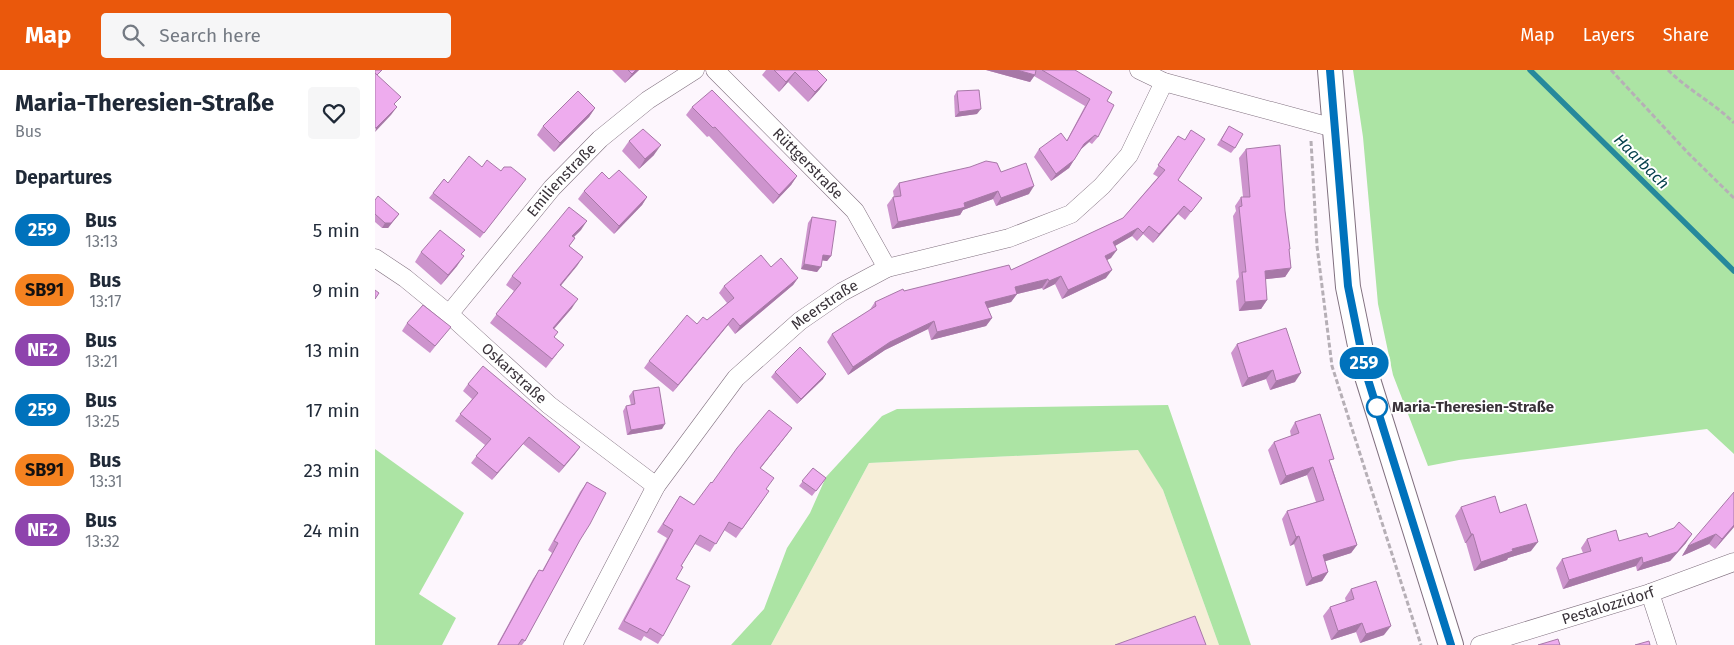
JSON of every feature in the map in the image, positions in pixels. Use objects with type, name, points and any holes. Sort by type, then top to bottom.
[{"type":"main road","points":[[1330,70],[1348,286],[1365,370],[1451,645]]},
{"type":"street","name":"Emilienstraße","points":[[449,314],[552,188],[599,140],[648,100],[695,70]]},
{"type":"street","name":"Rüttgerstraße","points":[[715,70],[855,211],[887,268]]},
{"type":"street","points":[[1139,70],[1164,82],[1334,128]]},
{"type":"street","name":"Meerstraße","points":[[573,645],[655,486],[736,378],[800,320],[842,292],[887,268],[1009,238],[1071,214],[1102,186],[1129,155],[1164,82]]},
{"type":"street","name":"Oskarstraße","points":[[375,258],[405,278],[449,314],[549,405],[655,486]]},
{"type":"street","name":"Pestalozzidorf","points":[[1480,645],[1650,593],[1734,562]]},
{"type":"street","points":[[1650,593],[1667,645]]},
{"type":"path","points":[[1611,70],[1688,153],[1734,198]]},
{"type":"path","points":[[1668,70],[1680,82],[1723,112],[1734,123]]},
{"type":"shaded area","points":[[1139,450],[1163,490],[1219,645],[771,645],[869,463]]},
{"type":"green space","points":[[1353,70],[1734,70],[1734,454],[1707,429],[1459,460],[1428,466],[1393,375],[1378,304],[1363,137]]},
{"type":"green space","points":[[1168,405],[1251,645],[1219,645],[1163,490],[1138,450],[869,463],[771,645],[731,645],[764,609],[787,548],[810,513],[826,477],[882,416],[897,409]]},
{"type":"green space","points":[[375,449],[464,513],[419,594],[456,618],[442,645],[375,645]]},
{"type":"building","points":[[375,70],[382,70],[377,75]]},
{"type":"building","points":[[628,70],[636,70],[632,74]]},
{"type":"building","points":[[774,70],[817,70],[827,80],[815,92],[795,72],[786,82]]},
{"type":"building","points":[[1017,70],[1036,70],[1035,75]]},
{"type":"building","points":[[1042,70],[1075,70],[1112,92],[1107,101],[1114,105],[1098,137],[1095,135],[1084,144],[1074,160],[1056,174],[1039,149],[1061,133],[1067,141],[1090,99]]},
{"type":"building","points":[[375,73],[401,97],[394,104],[397,107],[376,128],[375,128]]},
{"type":"building","points":[[712,90],[797,176],[779,195],[715,127],[713,128],[692,107]]},
{"type":"building","points":[[979,90],[981,109],[959,112],[957,91]]},
{"type":"building","points":[[578,91],[595,108],[560,143],[543,126]]},
{"type":"building","points":[[1229,126],[1243,134],[1235,148],[1221,140]]},
{"type":"building","points":[[643,129],[661,145],[645,159],[629,141]]},
{"type":"building","points":[[1191,130],[1205,139],[1178,180],[1202,198],[1191,212],[1184,206],[1159,234],[1149,226],[1143,233],[1138,228],[1113,242],[1117,250],[1105,256],[1112,270],[1068,290],[1061,276],[1049,281],[1048,279],[1015,287],[1017,294],[985,302],[992,318],[937,332],[934,321],[890,342],[853,367],[832,334],[876,306],[875,302],[903,289],[904,291],[1009,265],[1011,270],[1123,218],[1165,170],[1158,165],[1178,136],[1185,140]]},
{"type":"building","points":[[1280,145],[1291,268],[1265,271],[1267,300],[1245,302],[1242,272],[1246,272],[1239,207],[1242,206],[1241,197],[1250,197],[1246,149]]},
{"type":"building","points":[[469,156],[482,167],[487,160],[501,171],[504,167],[511,167],[526,179],[484,233],[433,193],[444,179],[448,183]]},
{"type":"building","points":[[986,161],[997,163],[1001,172],[1026,163],[1034,186],[1001,198],[998,191],[964,203],[965,207],[962,208],[898,222],[893,197],[901,196],[899,183],[970,167]]},
{"type":"building","points":[[619,170],[647,197],[619,226],[584,191],[602,172],[609,179]]},
{"type":"building","points":[[378,196],[399,214],[391,223],[385,223],[375,214],[375,200]]},
{"type":"building","points":[[569,207],[587,221],[572,236],[575,238],[569,246],[583,257],[560,285],[578,299],[553,328],[558,332],[554,337],[564,345],[552,359],[496,314],[521,283],[512,276]]},
{"type":"building","points":[[812,217],[836,221],[831,256],[823,255],[821,267],[804,264]]},
{"type":"building","points":[[440,230],[465,250],[461,254],[464,256],[448,275],[421,252]]},
{"type":"building","points":[[761,255],[771,267],[781,258],[798,278],[740,326],[733,318],[678,385],[649,361],[687,315],[697,324],[703,317],[707,320],[734,298],[724,286]]},
{"type":"building","points":[[375,290],[379,293],[375,299]]},
{"type":"building","points":[[423,305],[451,327],[435,346],[407,323]]},
{"type":"building","points":[[1286,328],[1301,373],[1276,381],[1273,370],[1248,378],[1237,344]]},
{"type":"building","points":[[800,347],[826,374],[801,399],[775,372]]},
{"type":"building","points":[[483,366],[580,447],[564,466],[529,437],[497,473],[476,456],[491,439],[460,414],[478,393],[468,384]]},
{"type":"building","points":[[659,387],[665,424],[631,430],[626,406],[635,404],[633,391]]},
{"type":"building","points":[[769,410],[792,428],[760,468],[774,478],[766,489],[769,491],[742,529],[729,522],[716,544],[700,535],[681,566],[683,567],[676,579],[690,586],[663,636],[650,628],[647,633],[624,621],[673,530],[663,524],[680,496],[694,505],[737,448]]},
{"type":"building","points":[[1320,414],[1334,459],[1329,460],[1357,545],[1323,555],[1328,572],[1312,578],[1299,536],[1296,537],[1287,511],[1324,500],[1313,467],[1286,476],[1274,442],[1299,433],[1295,422]]},
{"type":"building","points":[[813,468],[826,478],[816,491],[802,481]]},
{"type":"building","points":[[587,482],[606,493],[590,524],[525,641],[522,639],[518,645],[498,645],[539,570],[543,571],[558,543],[554,541]]},
{"type":"building","points":[[1734,492],[1734,525],[1722,539],[1716,534],[1688,546]]},
{"type":"building","points":[[1495,496],[1500,513],[1526,504],[1538,542],[1512,549],[1513,551],[1481,562],[1473,534],[1471,534],[1461,507]]},
{"type":"building","points":[[1679,522],[1692,534],[1677,552],[1643,563],[1642,557],[1569,580],[1562,559],[1591,551],[1587,539],[1616,530],[1619,541],[1647,533],[1649,537],[1674,528]]},
{"type":"building","points":[[1376,581],[1391,626],[1366,634],[1362,623],[1338,631],[1330,607],[1354,599],[1351,589]]},
{"type":"building","points":[[1195,616],[1206,645],[1115,645]]},
{"type":"building","points":[[1558,639],[1560,645],[1538,645]]},
{"type":"building","points":[[1649,641],[1650,645],[1635,645]]},
{"type":"waterway","name":"Haarbach","points":[[1530,70],[1734,271]]},
{"type":"bus line","name":"259","points":[[1330,70],[1348,286],[1365,370],[1451,645]]},
{"type":"place","name":"Maria-Theresien-Straße","points":[[1377,407]]}]
